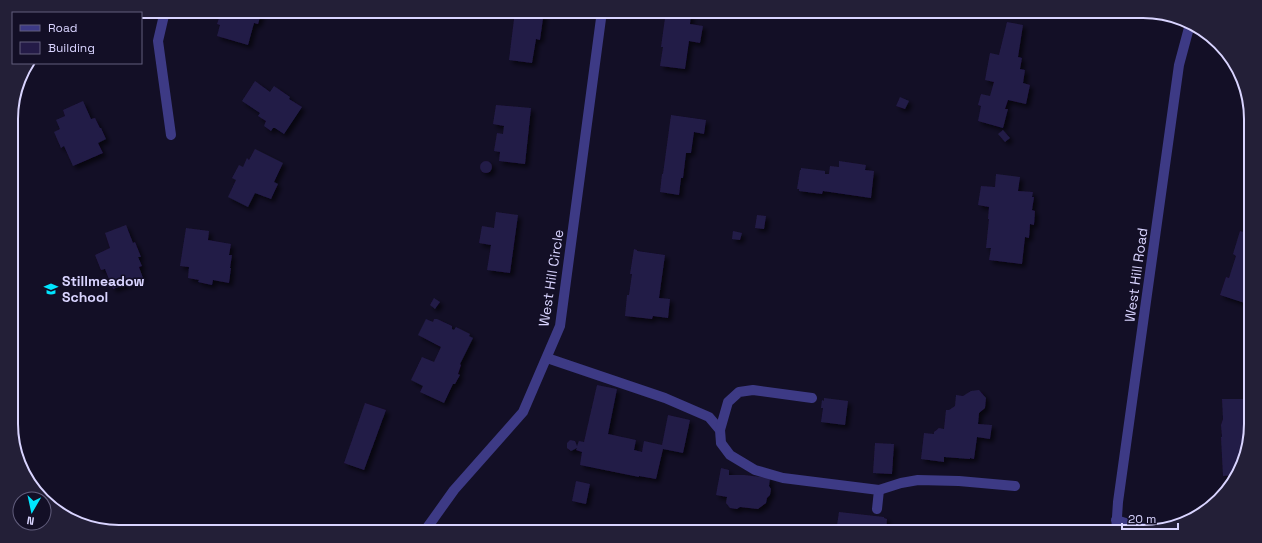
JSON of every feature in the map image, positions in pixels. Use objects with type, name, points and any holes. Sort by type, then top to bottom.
[{"type":"street","points":[[163,18],[158,41],[171,135]]},
{"type":"street","name":"West Hill Circle","points":[[429,525],[454,490],[523,412],[560,326],[601,18]]},
{"type":"street","name":"West Hill Road","points":[[1116,525],[1179,65],[1188,30]]},
{"type":"street","points":[[547,358],[665,398],[709,417],[720,430]]},
{"type":"street","points":[[812,398],[753,390],[739,392],[728,402],[720,430],[721,443],[730,455],[755,470],[783,478],[879,490],[901,483],[918,480],[959,481],[1015,486]]},
{"type":"street","points":[[878,509],[879,490]]},
{"type":"street","points":[[1116,520],[1132,525]]},
{"type":"building","points":[[219,18],[260,18],[258,24],[254,23],[248,45],[217,36],[220,25],[217,24]]},
{"type":"building","points":[[514,18],[543,18],[540,40],[536,39],[532,63],[509,60]]},
{"type":"building","points":[[665,18],[691,18],[690,24],[703,26],[700,43],[689,41],[685,69],[660,66],[663,47],[661,47]]},
{"type":"building","points":[[1007,22],[1023,25],[1018,57],[1022,58],[1020,69],[1025,70],[1023,83],[1030,85],[1026,104],[1008,100],[1005,109],[1008,109],[1003,128],[978,121],[981,106],[978,105],[981,94],[990,96],[994,82],[985,80],[990,53],[999,55]]},
{"type":"building","points":[[255,81],[270,92],[274,86],[290,97],[289,99],[302,107],[284,134],[275,128],[271,131],[264,126],[266,121],[258,116],[260,113],[242,101]]},
{"type":"building","points":[[900,97],[909,101],[905,109],[896,106]]},
{"type":"building","points":[[83,101],[91,119],[95,118],[106,139],[98,143],[103,153],[73,166],[64,146],[61,148],[54,132],[60,129],[56,120],[65,116],[63,110]]},
{"type":"building","points":[[496,105],[531,108],[525,164],[499,161],[500,152],[494,151],[497,133],[503,134],[504,126],[493,124]]},
{"type":"building","points":[[671,115],[706,120],[704,134],[694,132],[691,153],[686,153],[679,195],[660,192]]},
{"type":"building","points":[[1003,130],[1010,138],[1005,142],[998,134]]},
{"type":"building","points":[[255,149],[283,163],[274,182],[278,184],[271,199],[255,193],[248,207],[228,197],[236,180],[232,178],[239,165],[243,167],[247,158],[249,160]]},
{"type":"building","points":[[484,161],[488,161],[492,167],[488,173],[484,173],[480,169],[480,165]]},
{"type":"building","points":[[839,161],[866,165],[865,170],[874,171],[871,198],[823,191],[822,194],[799,191],[799,189],[797,189],[801,168],[825,171],[825,174],[829,174],[830,166],[839,167]]},
{"type":"building","points":[[996,174],[1020,177],[1018,191],[1033,192],[1032,197],[1034,197],[1032,210],[1035,211],[1034,225],[1030,224],[1029,238],[1025,237],[1022,264],[989,260],[991,248],[986,248],[989,207],[978,205],[981,186],[995,187]]},
{"type":"building","points":[[496,212],[518,215],[510,273],[487,270],[491,245],[479,243],[482,226],[494,228]]},
{"type":"building","points":[[757,215],[766,216],[764,229],[755,228]]},
{"type":"building","points":[[126,225],[133,243],[135,242],[141,257],[138,257],[142,266],[139,267],[143,278],[113,289],[105,269],[101,270],[95,255],[110,248],[105,233]]},
{"type":"building","points":[[186,228],[209,231],[208,240],[231,244],[229,255],[232,255],[229,283],[213,280],[212,285],[188,278],[189,267],[180,266]]},
{"type":"building","points":[[733,231],[742,233],[740,240],[732,239]]},
{"type":"building","points":[[1240,231],[1244,232],[1244,303],[1220,295],[1226,277],[1229,278],[1236,256],[1233,254]]},
{"type":"building","points":[[634,249],[637,251],[665,255],[659,298],[670,299],[668,318],[653,316],[652,319],[625,316],[627,295],[629,295],[632,274],[630,274]]},
{"type":"building","points":[[434,298],[440,302],[435,309],[430,305]]},
{"type":"building","points":[[426,319],[433,322],[434,319],[437,319],[452,326],[452,329],[454,330],[456,327],[470,334],[469,336],[473,338],[460,364],[458,374],[460,375],[455,384],[453,384],[444,403],[420,392],[423,386],[411,380],[422,357],[434,362],[441,347],[418,335]]},
{"type":"building","points":[[597,385],[617,389],[608,434],[636,440],[634,450],[642,452],[644,441],[662,445],[668,415],[690,420],[683,453],[663,449],[656,479],[580,465],[582,452],[576,450],[577,448],[571,451],[567,448],[567,443],[570,440],[575,441],[577,446],[579,441],[584,442]]},
{"type":"building","points":[[979,390],[986,398],[985,408],[979,413],[978,424],[992,425],[990,439],[977,437],[974,459],[944,457],[944,462],[921,459],[924,433],[934,434],[934,432],[939,428],[944,429],[946,410],[949,410],[955,406],[956,395],[963,396],[971,391]]},
{"type":"building","points":[[824,398],[848,401],[845,425],[821,422],[823,408],[821,408],[822,400],[824,401]]},
{"type":"building","points":[[1222,399],[1244,399],[1244,424],[1241,450],[1229,475],[1223,476],[1221,425],[1223,419]]},
{"type":"building","points":[[365,403],[386,410],[364,470],[344,463]]},
{"type":"building","points":[[875,443],[894,444],[892,474],[873,473]]},
{"type":"building","points":[[721,468],[729,470],[729,475],[770,478],[769,486],[771,489],[766,503],[758,509],[740,507],[737,509],[730,508],[726,503],[727,497],[716,495]]},
{"type":"building","points":[[576,481],[590,484],[586,504],[572,501]]},
{"type":"building","points":[[839,512],[884,517],[887,519],[886,525],[837,525]]},
{"type":"place","name":"Stillmeadow School","points":[[51,289]]}]
